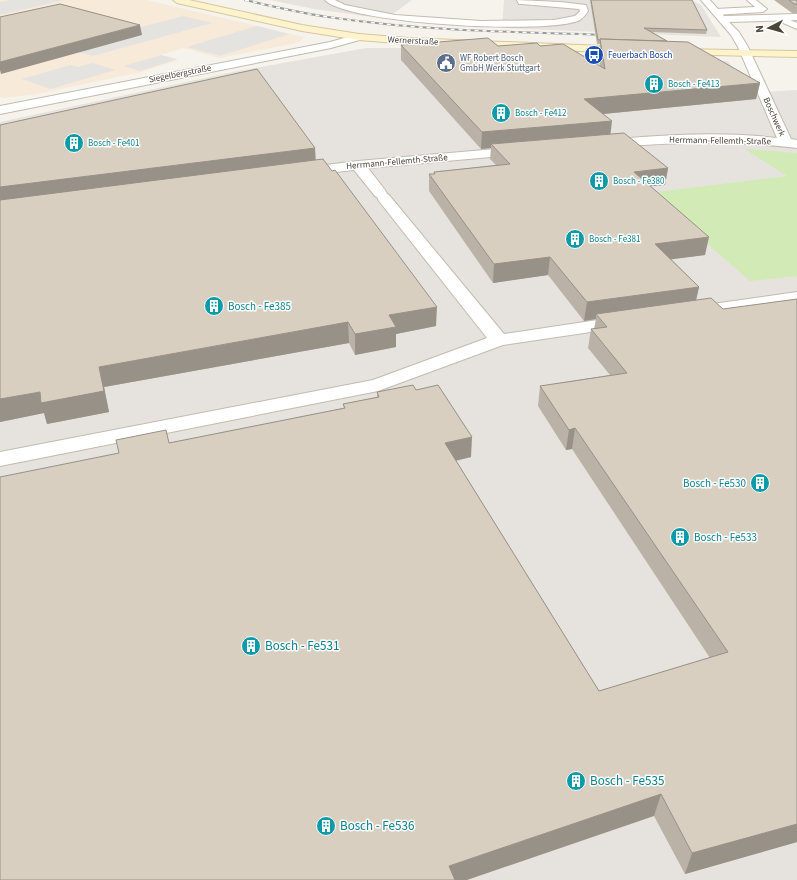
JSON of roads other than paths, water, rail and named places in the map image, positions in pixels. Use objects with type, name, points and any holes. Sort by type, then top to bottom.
[{"type":"main road","name":"Wernerstraße","points":[[177,0],[302,28],[360,37],[640,51]]},
{"type":"main road","points":[[671,52],[797,54]]},
{"type":"street","name":"Boschwerk","points":[[704,0],[735,34],[754,69],[763,92],[791,143]]},
{"type":"street","points":[[718,15],[778,18],[797,17]]},
{"type":"street","name":"Siegelbergstraße","points":[[3,107],[331,45],[360,37]]},
{"type":"street","name":"Herrmann-Fellemth-Straße","points":[[588,145],[657,140],[706,139],[791,143]]},
{"type":"street","name":"Herrmann-Fellemth-Straße","points":[[289,174],[358,165],[532,150]]},
{"type":"street","points":[[358,165],[499,340]]},
{"type":"street","points":[[671,315],[797,298]]},
{"type":"street","points":[[0,458],[378,385],[499,340],[640,320]]},
{"type":"lane","points":[[329,0],[342,6],[395,18],[481,24],[554,23],[578,18],[584,12],[582,7],[522,2],[522,0]]},
{"type":"lane","points":[[718,15],[763,9],[751,0]]},
{"type":"lane","points":[[778,18],[797,26]]},
{"type":"railway","points":[[245,0],[323,16],[403,26],[608,35]]},
{"type":"place","name":"Feuerbach Bosch","points":[[594,55]]},
{"type":"place","name":"WF Robert Bosch GmbH Werk Stuttgart","points":[[446,63]]},
{"type":"place","name":"Bosch - Fe413","points":[[654,84]]},
{"type":"place","name":"Bosch - Fe412","points":[[501,113]]},
{"type":"place","name":"Bosch - Fe401","points":[[74,143]]},
{"type":"place","name":"Bosch - Fe380","points":[[599,181]]},
{"type":"place","name":"Bosch - Fe381","points":[[575,239]]},
{"type":"place","name":"Bosch - Fe385","points":[[214,306]]},
{"type":"place","name":"Bosch - Fe530","points":[[760,483]]},
{"type":"place","name":"Bosch - Fe533","points":[[680,537]]},
{"type":"place","name":"Bosch - Fe531","points":[[251,646]]},
{"type":"place","name":"Bosch - Fe535","points":[[576,781]]},
{"type":"place","name":"Bosch - Fe536","points":[[326,826]]}]
